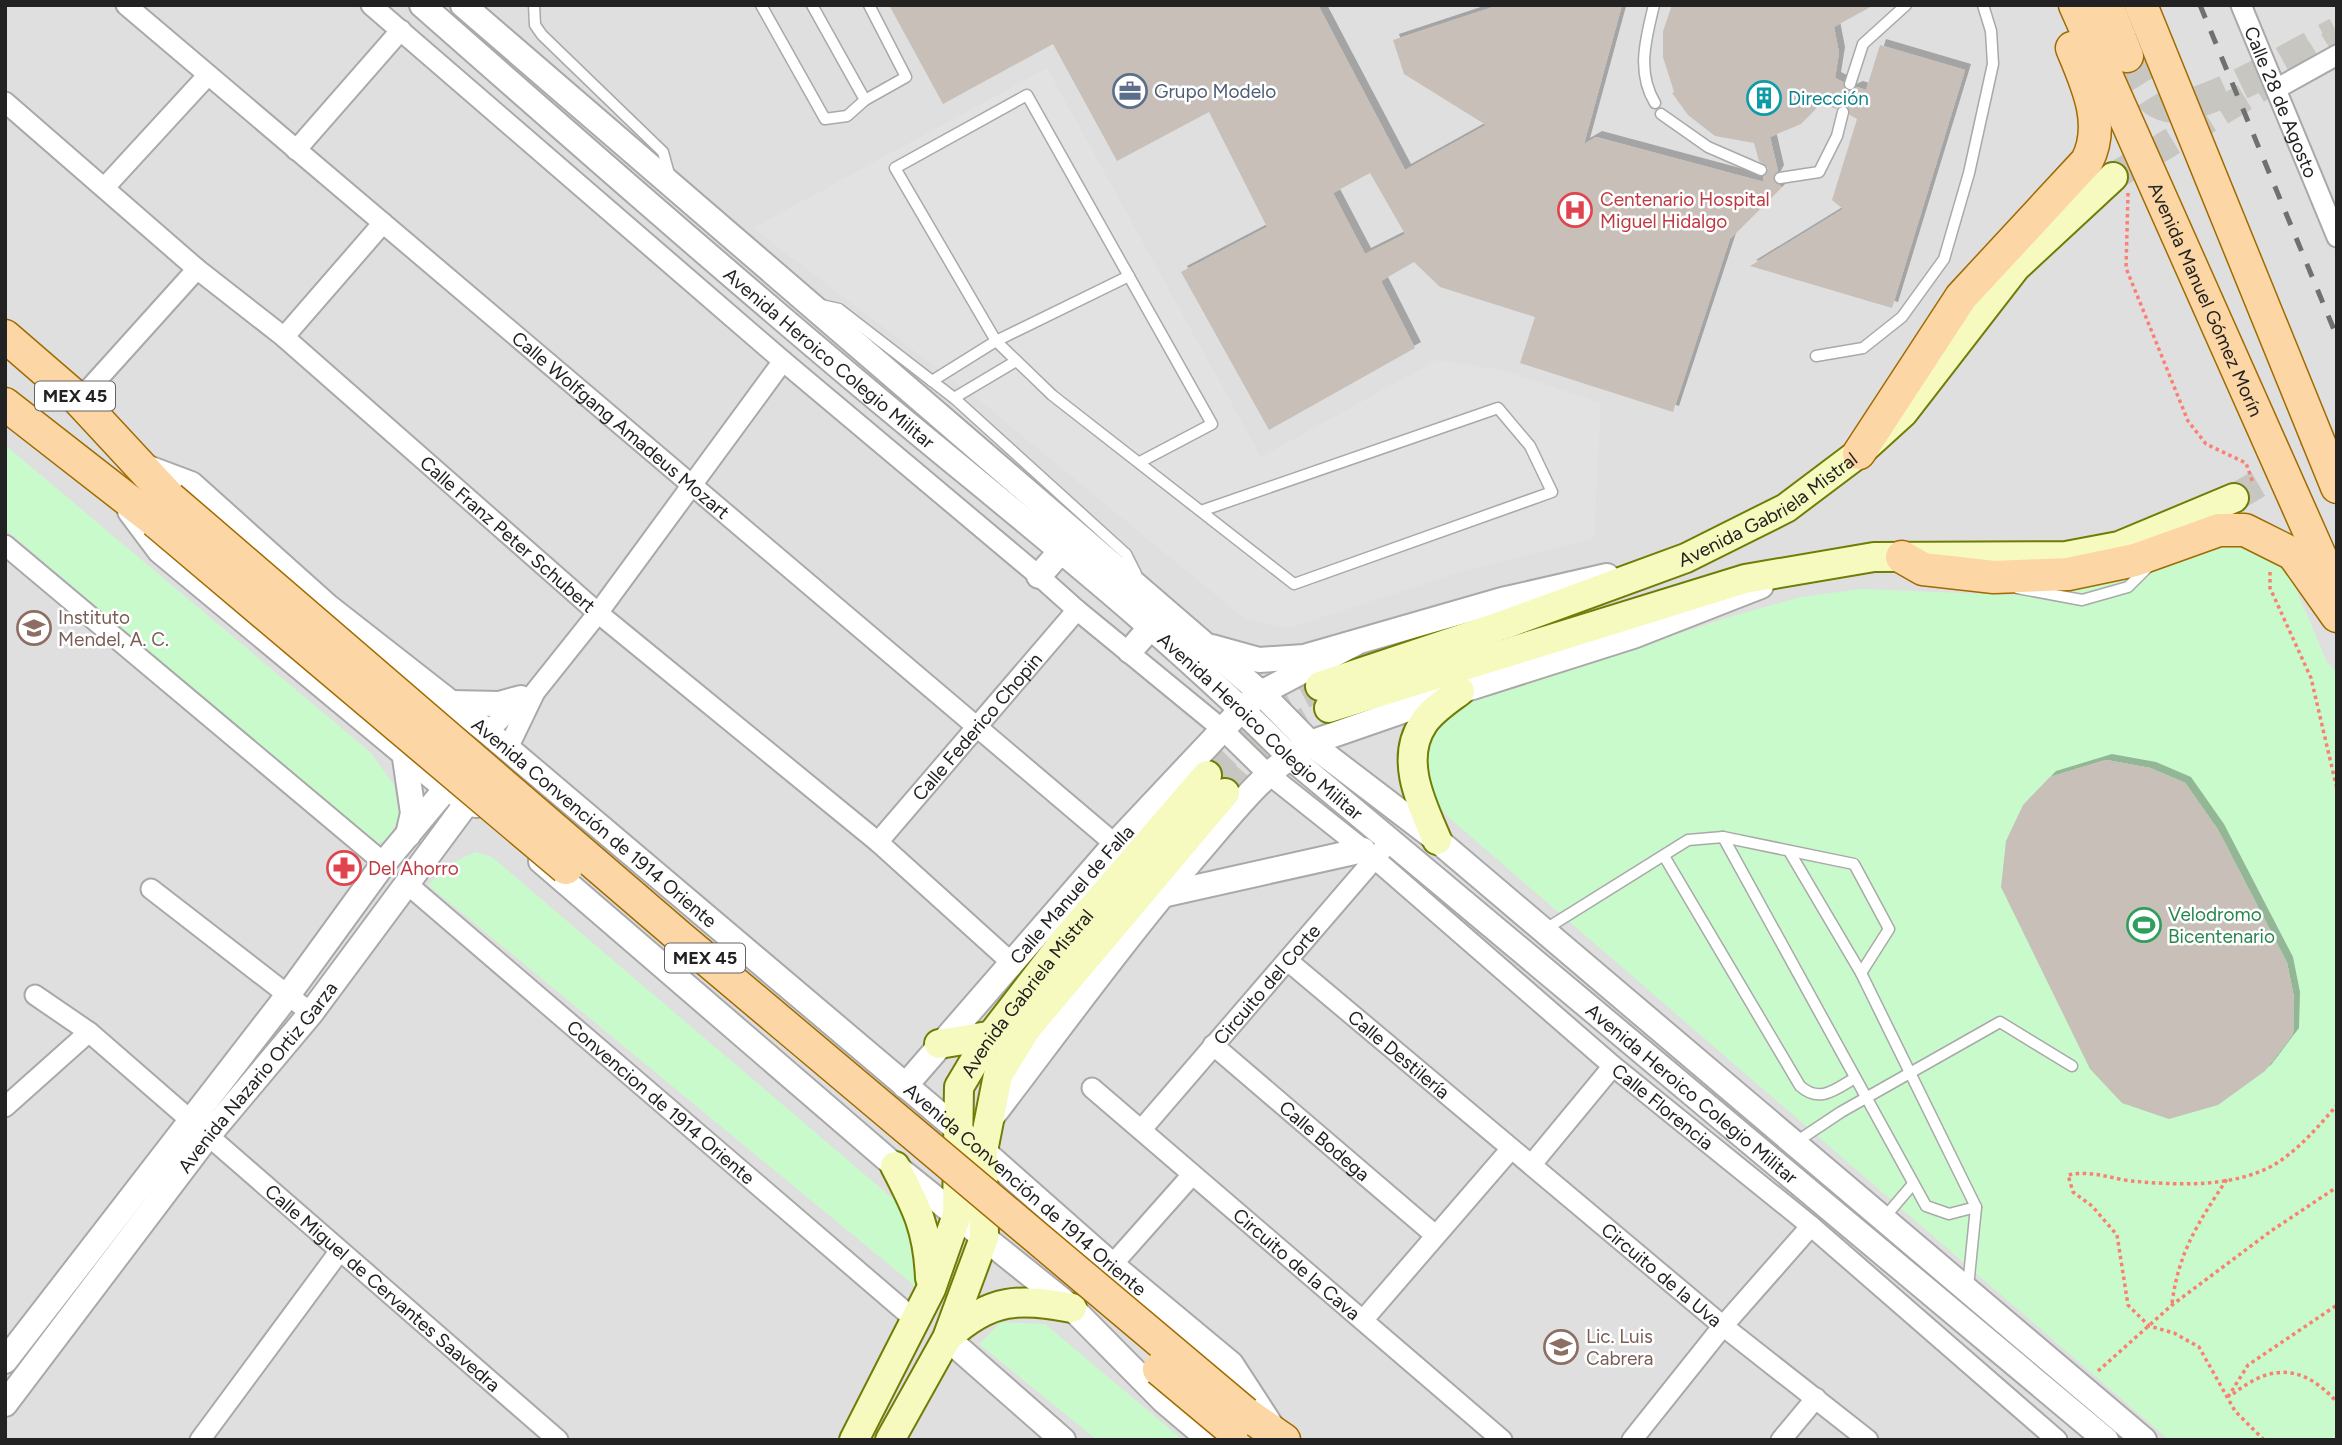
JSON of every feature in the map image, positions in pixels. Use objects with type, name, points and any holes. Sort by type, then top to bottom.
[{"type":"main road","points":[[2141,5],[2337,486]]},
{"type":"main road","points":[[2078,13],[2127,56]]},
{"type":"main road","points":[[1859,453],[1961,297],[2087,161],[2095,146],[2097,128],[2084,78],[2078,13]]},
{"type":"main road","points":[[2078,13],[2084,78]]},
{"type":"main road","name":"Avenida Manuel Gómez Morín","points":[[2078,13],[2337,594]]},
{"type":"main road","name":"Avenida Gabriela Mistral","points":[[2118,181],[2017,267],[1903,413],[1859,453],[1786,508],[1686,558],[1506,624],[1325,697],[1745,579],[1874,557],[2066,556],[2119,547],[2244,492]]},
{"type":"main road","name":"Avenida Convención de 1914 Oriente","points":[[5,337],[79,400],[138,464],[162,510]]},
{"type":"main road","name":"Avenida Convención de 1914 Oriente","points":[[5,404],[118,495],[162,510],[681,938],[1232,1431],[1280,1437]]},
{"type":"main road","points":[[1902,557],[1923,569],[1994,577],[2068,574],[2135,560],[2219,530],[2245,530],[2270,540],[2293,554],[2337,616]]},
{"type":"main road","points":[[1437,840],[1415,785],[1414,741],[1424,721],[1460,691]]},
{"type":"main road","name":"Avenida Gabriela Mistral","points":[[854,1440],[931,1289],[957,1215],[959,1087],[984,1045],[1065,940],[1216,784],[1027,1028],[998,1075],[983,1151],[984,1238],[947,1338],[890,1440]]},
{"type":"main road","points":[[939,1044],[994,1035]]},
{"type":"main road","points":[[895,1166],[919,1213],[928,1241],[931,1289]]},
{"type":"main road","points":[[947,1338],[971,1316],[1003,1302],[1037,1301],[1072,1308]]},
{"type":"street","name":"Calle Wolfgang Amadeus Mozart","points":[[126,5],[691,488],[1115,844]]},
{"type":"street","name":"Avenida Heroico Colegio Militar","points":[[371,5],[783,360],[1077,610],[1222,729],[1267,773]]},
{"type":"street","name":"Avenida Heroico Colegio Militar","points":[[422,5],[757,299],[1150,628],[1310,743],[1437,840],[2144,1440]]},
{"type":"street","name":"Avenida Heroico Colegio Militar","points":[[463,5],[1201,644],[1251,701],[1289,756],[2106,1440]]},
{"type":"street","name":"Calle 28 de Agosto","points":[[2241,5],[2337,237]]},
{"type":"street","points":[[296,150],[401,30]]},
{"type":"street","points":[[2276,89],[2337,55]]},
{"type":"street","points":[[105,187],[208,75]]},
{"type":"street","name":"Calle Franz Peter Schubert","points":[[5,102],[197,269],[284,337],[598,613],[878,842],[1013,964]]},
{"type":"street","points":[[284,337],[383,223]]},
{"type":"street","points":[[79,400],[197,269]]},
{"type":"street","points":[[488,732],[528,695],[598,613],[783,360]]},
{"type":"street","name":"Avenida Convención de 1914 Oriente","points":[[138,464],[191,484],[327,606],[488,732],[983,1151],[1112,1265],[1231,1364],[1280,1437]]},
{"type":"street","name":"Avenida Convención de 1914 Oriente","points":[[118,495],[160,551],[458,794],[895,1166],[1072,1308],[1163,1400],[1232,1431]]},
{"type":"street","points":[[5,545],[384,863]]},
{"type":"street","points":[[1040,576],[1060,552]]},
{"type":"street","points":[[1201,644],[1259,660],[1304,657],[1502,600],[1686,558]]},
{"type":"street","name":"Avenida Gabriela Mistral","points":[[1310,743],[1460,691],[1633,636],[1811,567]]},
{"type":"street","name":"Calle Federico Chopin","points":[[878,842],[1077,610]]},
{"type":"street","points":[[1129,651],[1150,628]]},
{"type":"street","name":"Calle Manuel de Falla","points":[[905,1086],[1115,844],[1222,729],[1251,701],[1354,644]]},
{"type":"street","points":[[452,703],[499,704],[528,695]]},
{"type":"street","points":[[507,750],[528,695]]},
{"type":"street","name":"Avenida Nazario Ortiz Garza","points":[[5,1361],[198,1130],[311,1013],[406,883],[458,794],[488,732]]},
{"type":"street","points":[[991,1118],[1162,895],[1267,773],[1310,743]]},
{"type":"street","name":"Avenida Nazario Ortiz Garza","points":[[5,1404],[198,1130],[288,995],[384,863],[408,835],[507,750]]},
{"type":"street","points":[[404,751],[413,813],[408,835]]},
{"type":"street","name":"Calle Florencia","points":[[1267,773],[1369,854],[1613,1066],[1811,1226],[2044,1436]]},
{"type":"street","name":"Circuito del Corte","points":[[1142,1129],[1289,961],[1369,854],[1392,840]]},
{"type":"street","points":[[1162,895],[1369,854]]},
{"type":"street","name":"Convencion de 1914 Oriente","points":[[406,883],[915,1320]]},
{"type":"street","points":[[151,889],[311,1013]]},
{"type":"street","name":"Calle Destilería","points":[[1289,961],[1510,1150]]},
{"type":"street","name":"Calle Miguel de Cervantes Saavedra","points":[[35,995],[89,1032],[198,1130],[558,1440]]},
{"type":"street","points":[[5,1107],[89,1032]]},
{"type":"street","name":"Calle Bodega","points":[[1213,1045],[1435,1235]]},
{"type":"street","points":[[1532,1164],[1613,1066]]},
{"type":"street","name":"Circuito de la Cava","points":[[1092,1088],[1142,1129],[1191,1176],[1364,1319],[1493,1437]]},
{"type":"street","points":[[1364,1319],[1510,1150]]},
{"type":"street","name":"Circuito de la Uva","points":[[1510,1150],[1532,1164],[1723,1326],[1868,1440]]},
{"type":"street","points":[[1112,1265],[1191,1176]]},
{"type":"street","points":[[1632,1440],[1723,1326],[1811,1226]]},
{"type":"street","points":[[200,1440],[339,1252]]},
{"type":"street","points":[[947,1338],[1063,1440]]},
{"type":"street","points":[[1781,1440],[1816,1398]]},
{"type":"lane","points":[[761,5],[825,119],[847,116],[865,100],[906,77],[869,5]]},
{"type":"lane","points":[[812,5],[865,100]]},
{"type":"lane","points":[[1654,5],[1642,60],[1648,93],[1654,103]]},
{"type":"lane","points":[[1850,84],[1863,44],[1906,5]]},
{"type":"lane","points":[[1816,356],[1863,348],[1902,317],[1944,259],[1969,173],[1993,64],[1991,31],[1983,5]]},
{"type":"lane","points":[[531,7],[535,25],[542,35],[663,152],[673,186]]},
{"type":"lane","points":[[1140,462],[1212,424],[1027,95],[895,168],[996,341],[1052,395],[1140,462],[1201,511],[1294,583],[1552,492],[1530,446],[1498,408],[1201,511]]},
{"type":"lane","points":[[1780,178],[1819,172],[1837,136],[1843,112]]},
{"type":"lane","points":[[1661,114],[1708,147],[1761,170]]},
{"type":"lane","points":[[932,382],[996,341],[1129,276]]},
{"type":"lane","points":[[807,302],[839,309],[954,398],[1126,554],[1145,595]]},
{"type":"lane","points":[[954,398],[1016,361]]},
{"type":"lane","points":[[1723,836],[1926,1206],[1949,1214],[1976,1207]]},
{"type":"lane","points":[[1544,931],[1688,840],[1723,836],[1854,864],[1889,929],[1861,973]]},
{"type":"lane","points":[[1789,851],[1861,973],[1976,1207],[1968,1291]]},
{"type":"lane","points":[[1664,856],[1800,1086],[1810,1094],[1824,1096],[1855,1078]]},
{"type":"lane","points":[[1794,1143],[1866,1098],[1911,1075],[2000,1022],[2071,1066]]},
{"type":"lane","points":[[1883,1219],[1913,1184]]},
{"type":"path","points":[[2118,181],[2129,196],[2126,268],[2188,421],[2206,444],[2246,463],[2244,492]]},
{"type":"path","points":[[2270,540],[2270,588],[2311,678],[2337,789]]},
{"type":"path","points":[[2262,1439],[2235,1411],[2199,1347],[2174,1333],[2149,1326],[2129,1305],[2117,1235],[2092,1206],[2073,1192],[2068,1175],[2084,1171],[2121,1180],[2181,1185],[2227,1180],[2269,1167],[2311,1136],[2337,1105]]},
{"type":"path","points":[[2172,1305],[2177,1268],[2191,1233],[2227,1180]]},
{"type":"path","points":[[2080,1386],[2172,1305],[2270,1231],[2337,1187]]},
{"type":"path","points":[[2228,1397],[2248,1364],[2337,1305]]},
{"type":"path","points":[[2228,1397],[2254,1377],[2291,1371],[2321,1385],[2337,1402]]},
{"type":"shaded area","points":[[5,5],[2337,5],[2337,1440],[5,1440]]},
{"type":"shaded area","points":[[1047,68],[1261,457],[1437,360],[1502,370],[1601,403],[1594,538],[1460,572],[1289,628],[1245,619],[975,397],[753,228]]},
{"type":"green space","points":[[5,445],[370,752],[394,785],[400,819],[386,839],[377,844],[5,529]]},
{"type":"green space","points":[[2239,542],[2287,568],[2327,662],[2337,672],[2337,1440],[2169,1440],[1446,815],[1430,791],[1427,764],[1432,740],[1448,716],[1472,702],[1729,617],[1801,597],[1861,589],[2012,595],[2112,583]]},
{"type":"green space","points":[[475,852],[492,857],[898,1203],[916,1246],[915,1286],[428,885],[448,865]]},
{"type":"green space","points":[[1001,1322],[1045,1324],[1183,1440],[1097,1440],[979,1344]]},
{"type":"building","name":"Centenario Hospital Miguel Hidalgo","points":[[889,5],[1318,5],[1405,170],[1486,125],[1404,74],[1393,40],[1499,5],[1622,5],[1584,144],[1596,137],[1764,182],[1763,177],[1768,168],[1759,161],[1754,143],[1715,136],[1688,115],[1672,93],[1674,92],[1663,57],[1663,31],[1672,5],[1874,5],[1834,27],[1839,53],[1835,78],[1843,82],[1848,91],[1857,87],[1866,90],[1880,45],[1965,70],[1892,308],[1750,266],[1843,209],[1832,200],[1857,119],[1850,115],[1845,105],[1836,109],[1821,103],[1801,124],[1770,137],[1778,171],[1773,180],[1782,187],[1730,239],[1673,412],[1520,363],[1535,317],[1440,287],[1414,262],[1381,281],[1415,348],[1269,430],[1181,272],[1267,227],[1209,112],[1117,161],[1053,44],[943,104]],"holes":[[[1370,173],[1405,234],[1365,254],[1333,193]]]},
{"type":"building","name":"Velodromo Bicentenario","points":[[2106,760],[2150,768],[2185,783],[2218,830],[2287,963],[2294,998],[2293,1034],[2265,1071],[2218,1105],[2169,1119],[2122,1103],[2090,1069],[2001,887],[2006,841],[2023,805],[2050,777]]},
{"type":"tunnel","points":[[2127,56],[2154,100],[2174,107],[2210,98],[2337,33]]},
{"type":"tunnel","points":[[2113,177],[2337,41]]},
{"type":"tunnel","points":[[2234,498],[2337,438]]},
{"type":"tunnel","points":[[1207,775],[1266,715],[1320,686]]},
{"type":"tunnel","points":[[1225,793],[1269,742],[1329,708]]},
{"type":"railway","points":[[2200,5],[2337,337]]},
{"type":"place","name":"Grupo Modelo","points":[[1130,91]]},
{"type":"place","name":"Dirección","points":[[1764,98]]},
{"type":"place","name":"Centenario Hospital Miguel Hidalgo","points":[[1575,210]]},
{"type":"place","name":"Instituto Mendel, A. C.","points":[[34,628]]},
{"type":"place","name":"Del Ahorro","points":[[344,868]]},
{"type":"place","name":"Velodromo Bicentenario","points":[[2144,925]]},
{"type":"place","name":"Lic. Luis Cabrera","points":[[1561,1347]]}]
